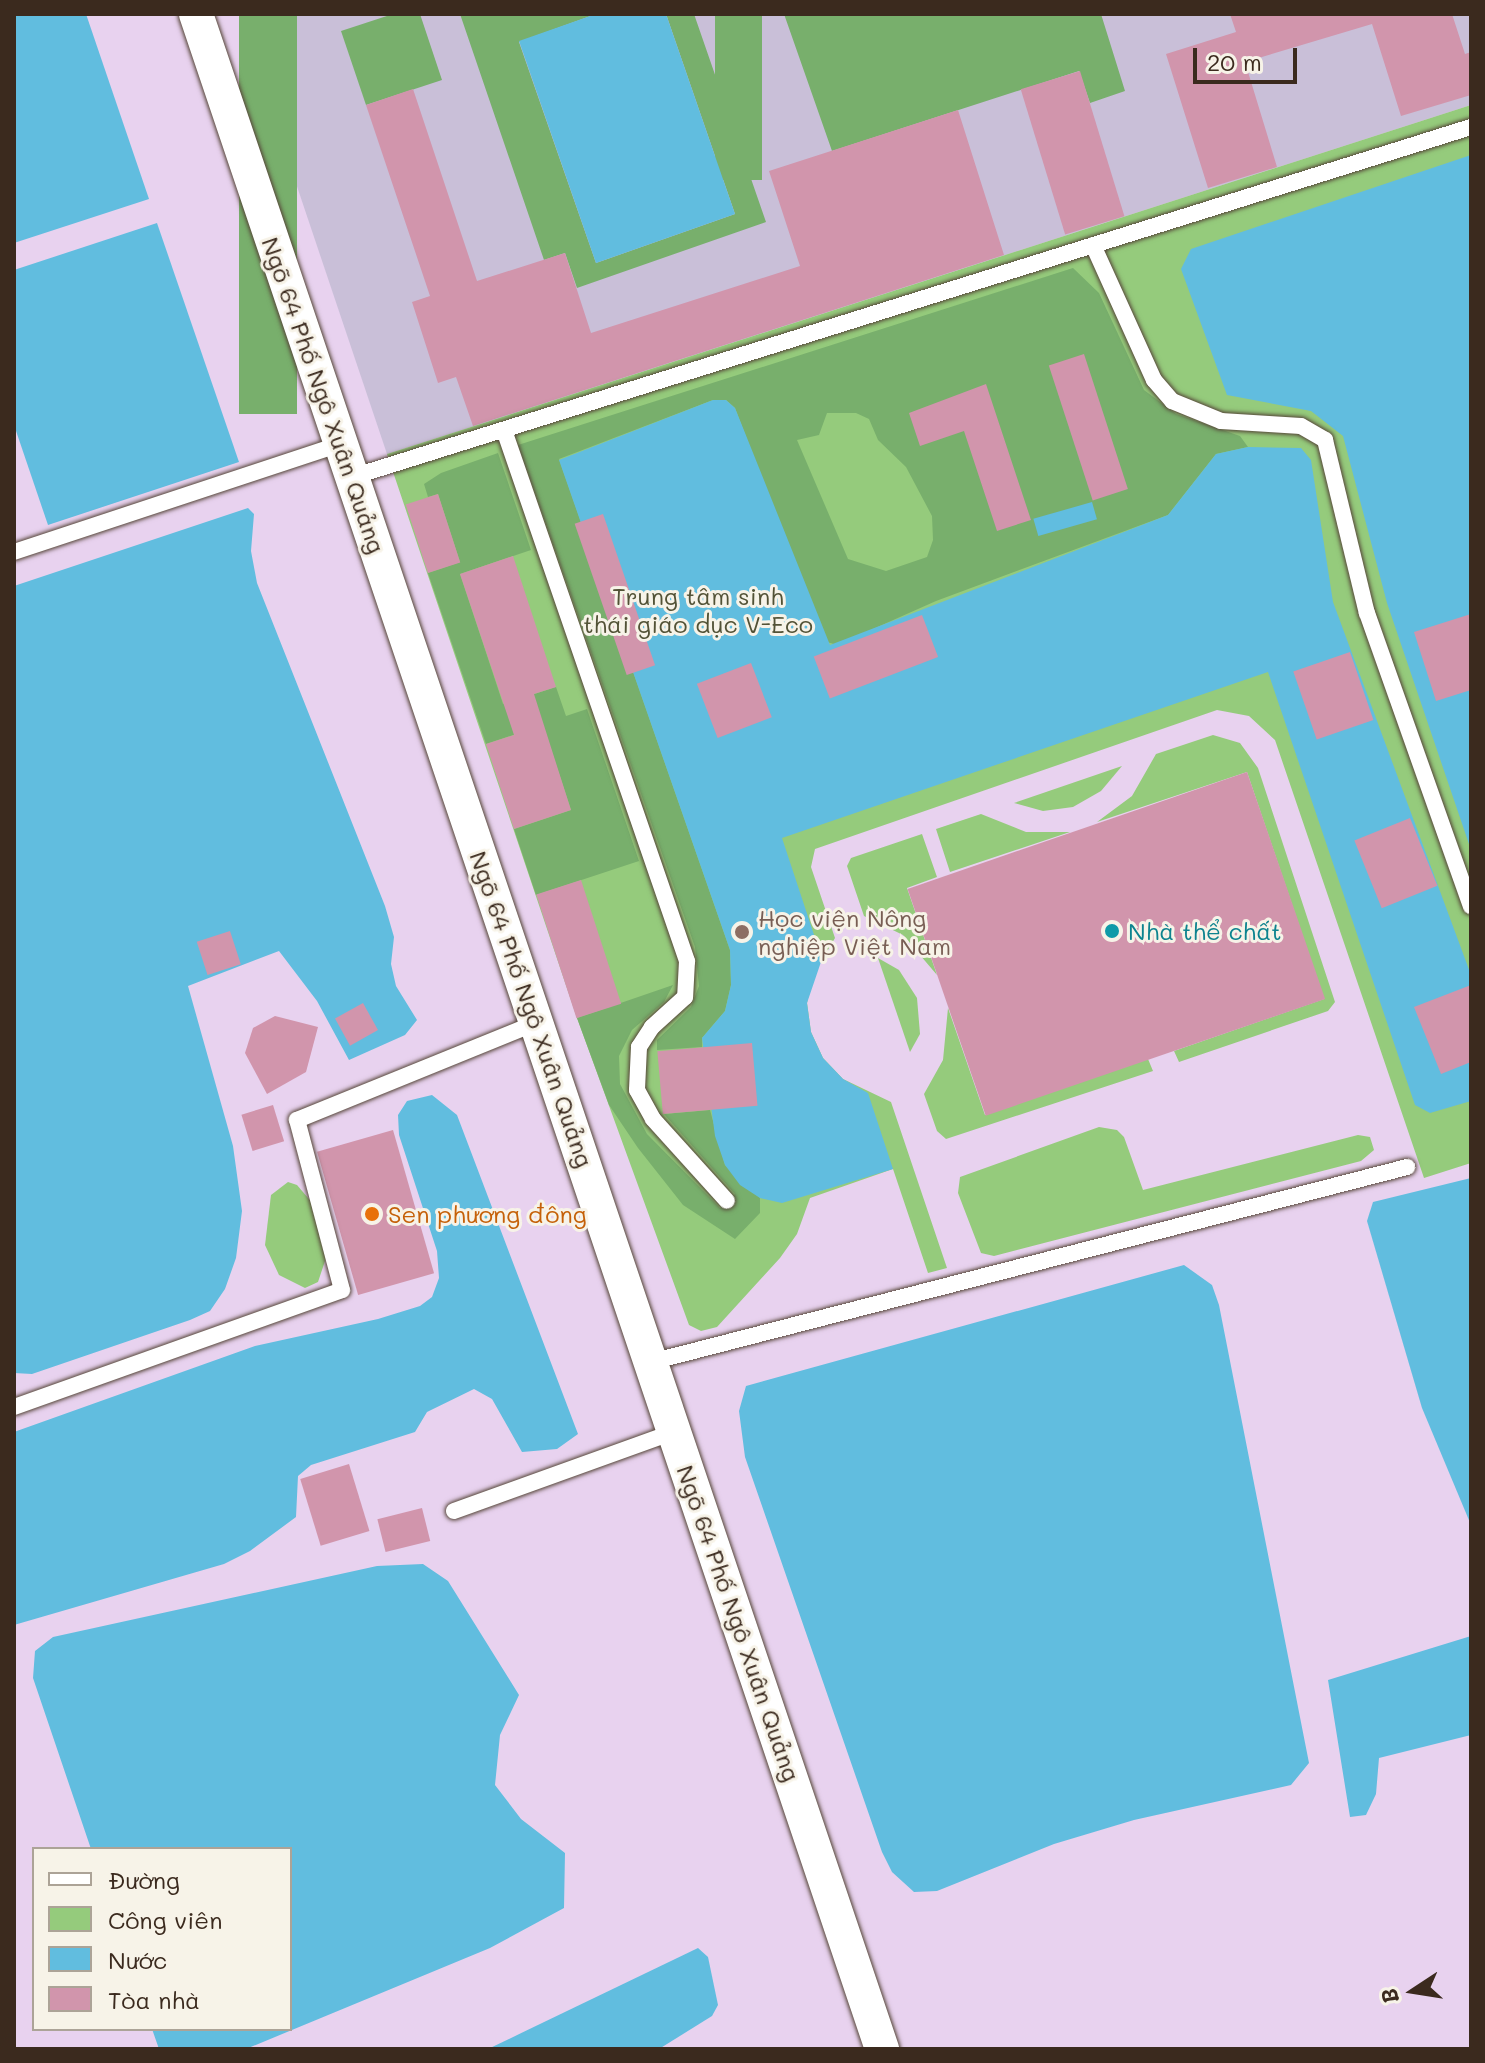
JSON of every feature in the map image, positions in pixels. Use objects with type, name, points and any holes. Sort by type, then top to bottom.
[{"type":"street","name":"Ngõ 64 Phố Ngô Xuân Quảng","points":[[196,14],[882,2049]]},
{"type":"lane","points":[[352,477],[1471,127]]},
{"type":"lane","points":[[1093,245],[1154,380],[1172,401],[1207,418],[1301,426],[1325,440],[1367,613],[1471,906]]},
{"type":"lane","points":[[504,430],[687,961],[685,997],[652,1027],[639,1047],[637,1090],[653,1119],[727,1201]]},
{"type":"lane","points":[[14,552],[341,444]]},
{"type":"lane","points":[[14,1407],[342,1290],[297,1120],[536,1023]]},
{"type":"lane","points":[[651,1362],[1407,1167]]},
{"type":"lane","points":[[454,1511],[674,1432]]},
{"type":"shaded area","name":"Học viện Nông nghiệp Việt Nam","points":[[14,14],[1471,14],[1471,2049],[14,2049]]},
{"type":"shaded area","points":[[239,14],[1471,14],[1471,105],[387,454]]},
{"type":"green space","points":[[239,14],[297,14],[297,414],[239,414]]},
{"type":"green space","points":[[393,14],[420,14],[442,80],[366,105],[341,31]]},
{"type":"green space","points":[[460,14],[596,14],[519,42],[596,263],[735,214],[666,14],[694,14],[766,222],[577,288],[565,253],[544,260]]},
{"type":"green space","points":[[715,14],[762,14],[762,180],[715,180]]},
{"type":"green space","points":[[784,14],[1101,14],[1125,91],[1090,103],[1079,71],[832,151]]},
{"type":"green space","name":"Trung tâm sinh thái giáo dục V-Eco","points":[[1471,105],[1471,1163],[1424,1178],[1275,740],[1249,716],[1217,710],[815,849],[811,867],[835,938],[813,975],[807,1003],[811,1032],[823,1058],[843,1079],[891,1102],[947,1268],[928,1273],[893,1169],[810,1198],[797,1234],[780,1258],[717,1327],[701,1331],[689,1325],[577,1018],[387,454]]},
{"type":"green space","points":[[1073,268],[1099,293],[1144,390],[1176,414],[1240,436],[1248,447],[1216,454],[1168,515],[936,601],[837,645],[824,641],[735,408],[726,400],[713,400],[559,459],[730,950],[731,985],[725,1011],[702,1038],[702,1047],[657,1050],[657,1040],[691,1007],[699,986],[695,947],[518,445]],"holes":[[[827,413],[856,413],[869,419],[878,440],[906,467],[932,516],[933,540],[927,557],[886,571],[848,559],[797,440],[819,435]]]},
{"type":"green space","points":[[498,453],[531,550],[460,574],[503,704],[556,687],[566,716],[587,709],[639,861],[536,895],[514,829],[571,810],[543,725],[486,744],[428,573],[460,562],[438,494],[428,497],[424,484],[441,473]]},
{"type":"green space","points":[[1213,735],[1240,743],[1258,768],[1335,1002],[1328,1011],[1179,1062],[1174,1051],[1324,999],[1247,772],[1097,822],[1132,796],[1156,754]]},
{"type":"green space","points":[[1122,766],[1101,791],[1073,807],[1043,811],[1014,803]]},
{"type":"green space","points":[[981,814],[1026,832],[1070,832],[950,872],[936,829]]},
{"type":"green space","points":[[922,834],[937,877],[907,888],[937,975],[903,935],[864,916],[847,866],[851,858]]},
{"type":"green space","points":[[878,958],[899,970],[917,998],[920,1034],[910,1052]]},
{"type":"green space","points":[[673,985],[664,1002],[632,1030],[619,1056],[620,1084],[647,1134],[720,1208],[735,1194],[664,1114],[710,1110],[725,1165],[760,1198],[760,1213],[735,1239],[683,1205],[638,1148],[609,1105],[577,1018]]},
{"type":"green space","points":[[948,1008],[985,1115],[1148,1059],[1153,1071],[946,1139],[937,1131],[924,1094],[943,1060]]},
{"type":"green space","points":[[1099,1127],[1117,1130],[1124,1137],[1143,1190],[1358,1135],[1370,1137],[1374,1150],[1361,1161],[994,1256],[981,1253],[958,1193],[960,1177]]},
{"type":"green space","points":[[288,1182],[297,1185],[314,1205],[328,1252],[318,1282],[305,1288],[279,1275],[265,1245],[271,1195]]},
{"type":"water","points":[[14,14],[86,14],[149,199],[14,243]]},
{"type":"water","points":[[596,14],[666,14],[735,214],[596,263],[519,41]]},
{"type":"water","points":[[1471,155],[1471,850],[1387,603],[1343,436],[1311,411],[1227,395],[1181,269],[1191,249]]},
{"type":"water","points":[[157,223],[239,462],[48,525],[14,425],[14,270]]},
{"type":"water","points":[[713,400],[726,400],[735,408],[830,645],[1168,515],[1216,454],[1248,447],[1301,448],[1311,460],[1333,602],[1471,975],[1471,1101],[1430,1113],[1415,1105],[1268,672],[782,838],[822,959],[807,1003],[811,1032],[823,1058],[843,1079],[868,1093],[893,1169],[782,1203],[760,1198],[740,1185],[725,1165],[715,1136],[702,1038],[725,1011],[731,985],[730,950],[559,460]]},
{"type":"water","points":[[1092,502],[1097,519],[1038,536],[1033,519]]},
{"type":"water","points":[[248,508],[254,514],[251,551],[257,583],[385,906],[394,937],[391,964],[396,986],[417,1020],[405,1035],[349,1060],[317,1001],[279,951],[188,986],[233,1146],[242,1211],[236,1258],[225,1289],[210,1311],[190,1320],[32,1374],[14,1373],[14,586]]},
{"type":"water","points":[[432,1095],[457,1115],[578,1434],[557,1449],[522,1452],[492,1399],[474,1389],[427,1412],[415,1432],[311,1465],[298,1476],[296,1517],[250,1551],[224,1564],[14,1625],[14,1432],[255,1346],[378,1319],[420,1306],[432,1297],[439,1278],[437,1251],[399,1135],[398,1115],[407,1101]]},
{"type":"water","points":[[1471,1178],[1471,1525],[1422,1408],[1367,1221],[1373,1202]]},
{"type":"water","points":[[1184,1265],[1212,1285],[1219,1305],[1309,1763],[1291,1785],[1134,1820],[1054,1844],[937,1891],[914,1892],[892,1872],[882,1852],[745,1457],[739,1411],[746,1386]]},
{"type":"water","points":[[423,1564],[448,1581],[519,1695],[500,1735],[495,1785],[521,1819],[565,1853],[564,1908],[490,1948],[292,2030],[292,1847],[90,1847],[33,1678],[35,1651],[53,1637],[377,1566]]},
{"type":"water","points":[[1471,1636],[1471,1735],[1379,1758],[1376,1794],[1366,1815],[1350,1817],[1328,1680]]},
{"type":"water","points":[[698,1948],[708,1957],[718,2005],[712,2016],[659,2049],[488,2049]]},
{"type":"water","points":[[153,2031],[289,2031],[246,2049],[159,2049]]},
{"type":"building","points":[[1230,14],[1452,14],[1465,54],[1471,52],[1471,95],[1401,116],[1372,24],[1245,62],[1277,167],[1208,188],[1166,54],[1236,32]]},
{"type":"building","points":[[1080,71],[1124,216],[1065,234],[1021,89]]},
{"type":"building","points":[[413,89],[477,281],[565,253],[591,333],[800,266],[769,171],[958,110],[1004,255],[473,426],[456,377],[438,383],[412,302],[430,296],[366,105]]},
{"type":"building","points":[[1084,354],[1128,489],[1093,500],[1049,365]]},
{"type":"building","points":[[986,384],[1031,520],[997,531],[964,431],[920,446],[909,413]]},
{"type":"building","points":[[438,494],[460,562],[428,573],[406,505]]},
{"type":"building","points":[[603,514],[655,665],[627,675],[575,524]]},
{"type":"building","points":[[513,556],[556,687],[534,694],[571,810],[514,829],[486,744],[514,735],[460,574]]},
{"type":"building","points":[[1471,614],[1471,690],[1436,701],[1414,632]]},
{"type":"building","points":[[922,615],[938,657],[830,699],[814,657]]},
{"type":"building","points":[[1350,652],[1373,720],[1317,740],[1293,672]]},
{"type":"building","points":[[751,663],[772,717],[718,738],[697,684]]},
{"type":"building","name":"Nhà thể chất","points":[[1247,772],[1325,999],[986,1116],[908,889]]},
{"type":"building","points":[[1410,818],[1437,886],[1382,908],[1354,840]]},
{"type":"building","points":[[581,880],[621,1004],[576,1018],[536,895]]},
{"type":"building","points":[[230,931],[241,964],[208,975],[197,942]]},
{"type":"building","points":[[1471,985],[1471,1062],[1441,1074],[1414,1007]]},
{"type":"building","points":[[363,1003],[378,1030],[350,1046],[335,1019]]},
{"type":"building","points":[[275,1016],[318,1027],[306,1072],[267,1094],[245,1053],[253,1028]]},
{"type":"building","points":[[752,1043],[757,1106],[663,1114],[657,1051]]},
{"type":"building","points":[[273,1105],[284,1141],[253,1151],[241,1115]]},
{"type":"building","name":"Sen phương đông","points":[[393,1130],[434,1273],[358,1295],[317,1152]]},
{"type":"building","points":[[349,1464],[369,1531],[321,1546],[300,1479]]},
{"type":"building","points":[[422,1508],[430,1541],[386,1552],[377,1519]]},
{"type":"place","name":"Nhà thể chất","points":[[1112,931]]},
{"type":"place","name":"Học viện Nông nghiệp Việt Nam","points":[[742,932]]},
{"type":"place","name":"Sen phương đông","points":[[372,1214]]}]
